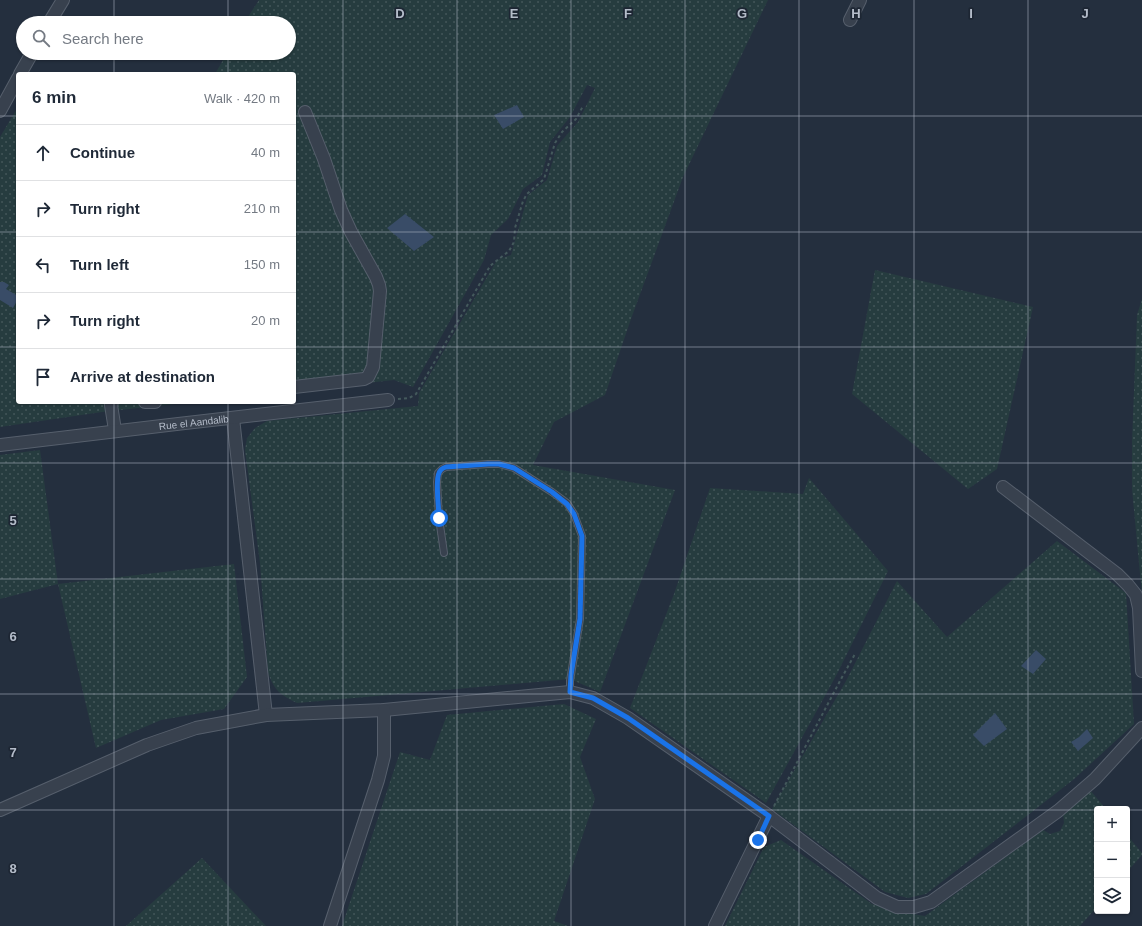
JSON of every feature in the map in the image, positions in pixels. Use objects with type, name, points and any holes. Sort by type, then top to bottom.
[{"type":"street","points":[[53,16],[62,0]]},
{"type":"street","points":[[850,20],[860,0]]},
{"type":"street","points":[[21,72],[28,60]]},
{"type":"street","points":[[0,111],[16,82]]},
{"type":"street","points":[[296,387],[364,380],[368,377],[373,367],[380,291],[376,277],[351,232],[341,210],[324,159],[305,112]]},
{"type":"street","name":"Rue el Aandalib","points":[[0,444],[388,400]]},
{"type":"street","points":[[111,404],[115,430]]},
{"type":"street","points":[[233,418],[266,715]]},
{"type":"street","points":[[1003,487],[1128,584],[1136,595],[1139,608],[1142,671]]},
{"type":"street","points":[[0,810],[147,745],[196,728],[266,715],[384,710],[570,692],[593,698],[628,718],[769,816],[877,898],[897,907],[914,908],[931,902],[1058,811],[1095,779],[1142,728]]},
{"type":"street","points":[[330,926],[380,774],[384,756],[384,710]]},
{"type":"street","points":[[715,926],[769,816]]},
{"type":"lane","points":[[444,553],[439,518],[437,482],[438,473],[446,467],[499,464],[514,468],[552,492],[567,504],[574,514],[582,536],[580,619],[571,675],[570,692]]},
{"type":"path","points":[[388,400],[410,398],[416,394],[490,266],[509,251],[514,242],[515,228],[523,201],[527,194],[544,179],[555,143],[562,132],[576,119],[583,106]]},
{"type":"path","points":[[769,816],[855,654]]},
{"type":"green space","points":[[259,0],[768,0],[683,177],[605,395],[554,422],[533,465],[675,490],[600,692],[570,679],[297,703],[282,695],[273,684],[268,672],[260,563],[245,450],[247,438],[255,428],[267,421],[418,406],[419,393],[497,260],[511,255],[528,195],[547,180],[557,146],[578,122],[595,88],[587,85],[570,117],[550,142],[542,175],[523,189],[508,219],[491,235],[484,260],[413,387],[394,380],[296,391],[296,72],[216,72],[223,60],[296,60],[296,16],[249,16]]},
{"type":"green space","points":[[16,110],[16,404],[175,404],[102,412],[0,427],[0,137]]},
{"type":"green space","points":[[875,270],[1033,307],[997,469],[968,489],[852,394]]},
{"type":"green space","points":[[1142,299],[1142,595],[1132,489],[1132,441],[1137,315]]},
{"type":"green space","points":[[40,450],[58,584],[0,599],[0,455]]},
{"type":"green space","points":[[809,478],[888,571],[837,674],[766,803],[630,708],[674,594],[710,488],[803,494]]},
{"type":"green space","points":[[1057,541],[1126,593],[1134,724],[1073,780],[926,894],[908,898],[885,892],[772,809],[846,681],[897,581],[947,637]]},
{"type":"green space","points":[[234,564],[247,677],[224,709],[161,720],[96,748],[58,584]]},
{"type":"green space","points":[[564,704],[596,719],[580,757],[595,799],[554,921],[568,926],[342,926],[400,752],[430,760],[447,715]]},
{"type":"green space","points":[[1090,790],[1103,806],[1094,806],[1094,910],[1080,926],[725,926],[764,847],[781,840],[872,904],[906,913],[925,916],[1043,830],[1050,834],[1060,831],[1064,823],[1063,813]]},
{"type":"green space","points":[[1130,839],[1142,853],[1142,855],[1130,869]]},
{"type":"green space","points":[[202,858],[266,926],[126,926]]},
{"type":"water","points":[[517,105],[524,117],[503,129],[494,115]]},
{"type":"water","points":[[405,214],[434,237],[414,251],[387,228]]},
{"type":"water","points":[[0,282],[4,282],[9,285],[6,289],[16,295],[16,303],[13,308],[0,300]]},
{"type":"water","points":[[1036,650],[1046,659],[1033,674],[1021,666]]},
{"type":"water","points":[[995,713],[1007,729],[984,746],[973,735]]},
{"type":"water","points":[[1087,729],[1093,738],[1078,751],[1071,742]]},
{"type":"route","points":[[439,518],[438,473],[446,467],[499,464],[514,468],[552,492],[567,504],[574,514],[582,536],[580,619],[570,681],[570,692],[593,698],[628,718],[769,816],[758,840]]}]
